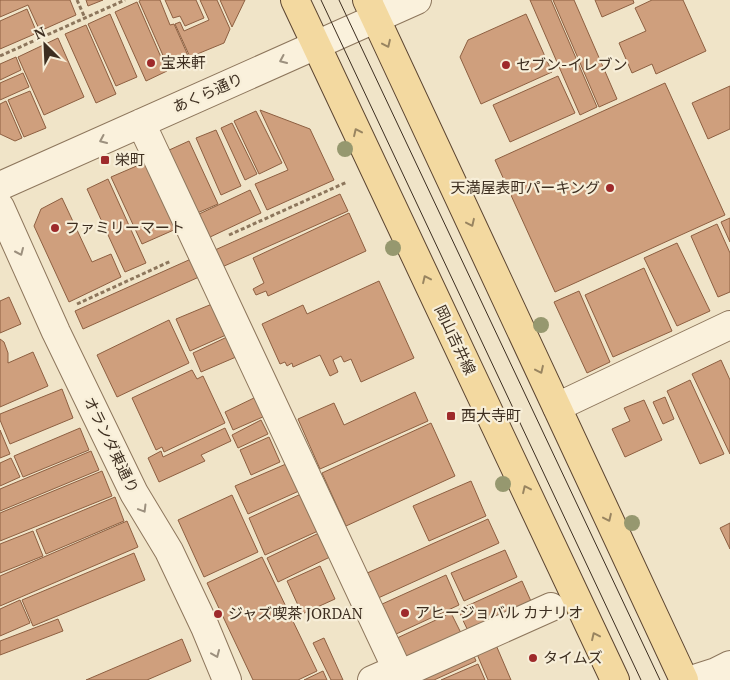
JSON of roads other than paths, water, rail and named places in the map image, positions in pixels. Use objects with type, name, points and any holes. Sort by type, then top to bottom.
[{"type":"main road","name":"岡山吉井線","points":[[295,0],[615,680]]},
{"type":"main road","points":[[371,9],[684,680]]},
{"type":"street","name":"あくら通り","points":[[0,186],[316,45],[371,9],[417,0]]},
{"type":"street","points":[[141,123],[392,676],[552,607]]},
{"type":"street","name":"オランダ東通り","points":[[0,207],[56,332],[134,494],[169,551],[227,680]]},
{"type":"street","points":[[557,408],[730,325]]},
{"type":"street","points":[[691,680],[716,672],[730,665]]},
{"type":"tram line","points":[[321,0],[641,680]]},
{"type":"tram line","points":[[339,0],[660,680]]},
{"type":"place","name":"宝来軒","points":[[151,63]]},
{"type":"place","name":"セブン-イレブン","points":[[506,65]]},
{"type":"place","name":"栄町","points":[[105,160]]},
{"type":"place","name":"天満屋表町パーキング","points":[[610,188]]},
{"type":"place","name":"ファミリーマート","points":[[55,228]]},
{"type":"place","name":"西大寺町","points":[[451,416]]},
{"type":"place","name":"アヒージョバル カナリオ","points":[[405,613]]},
{"type":"place","name":"ジャズ喫茶 JORDAN","points":[[218,614]]},
{"type":"place","name":"タイムズ","points":[[533,658]]}]
